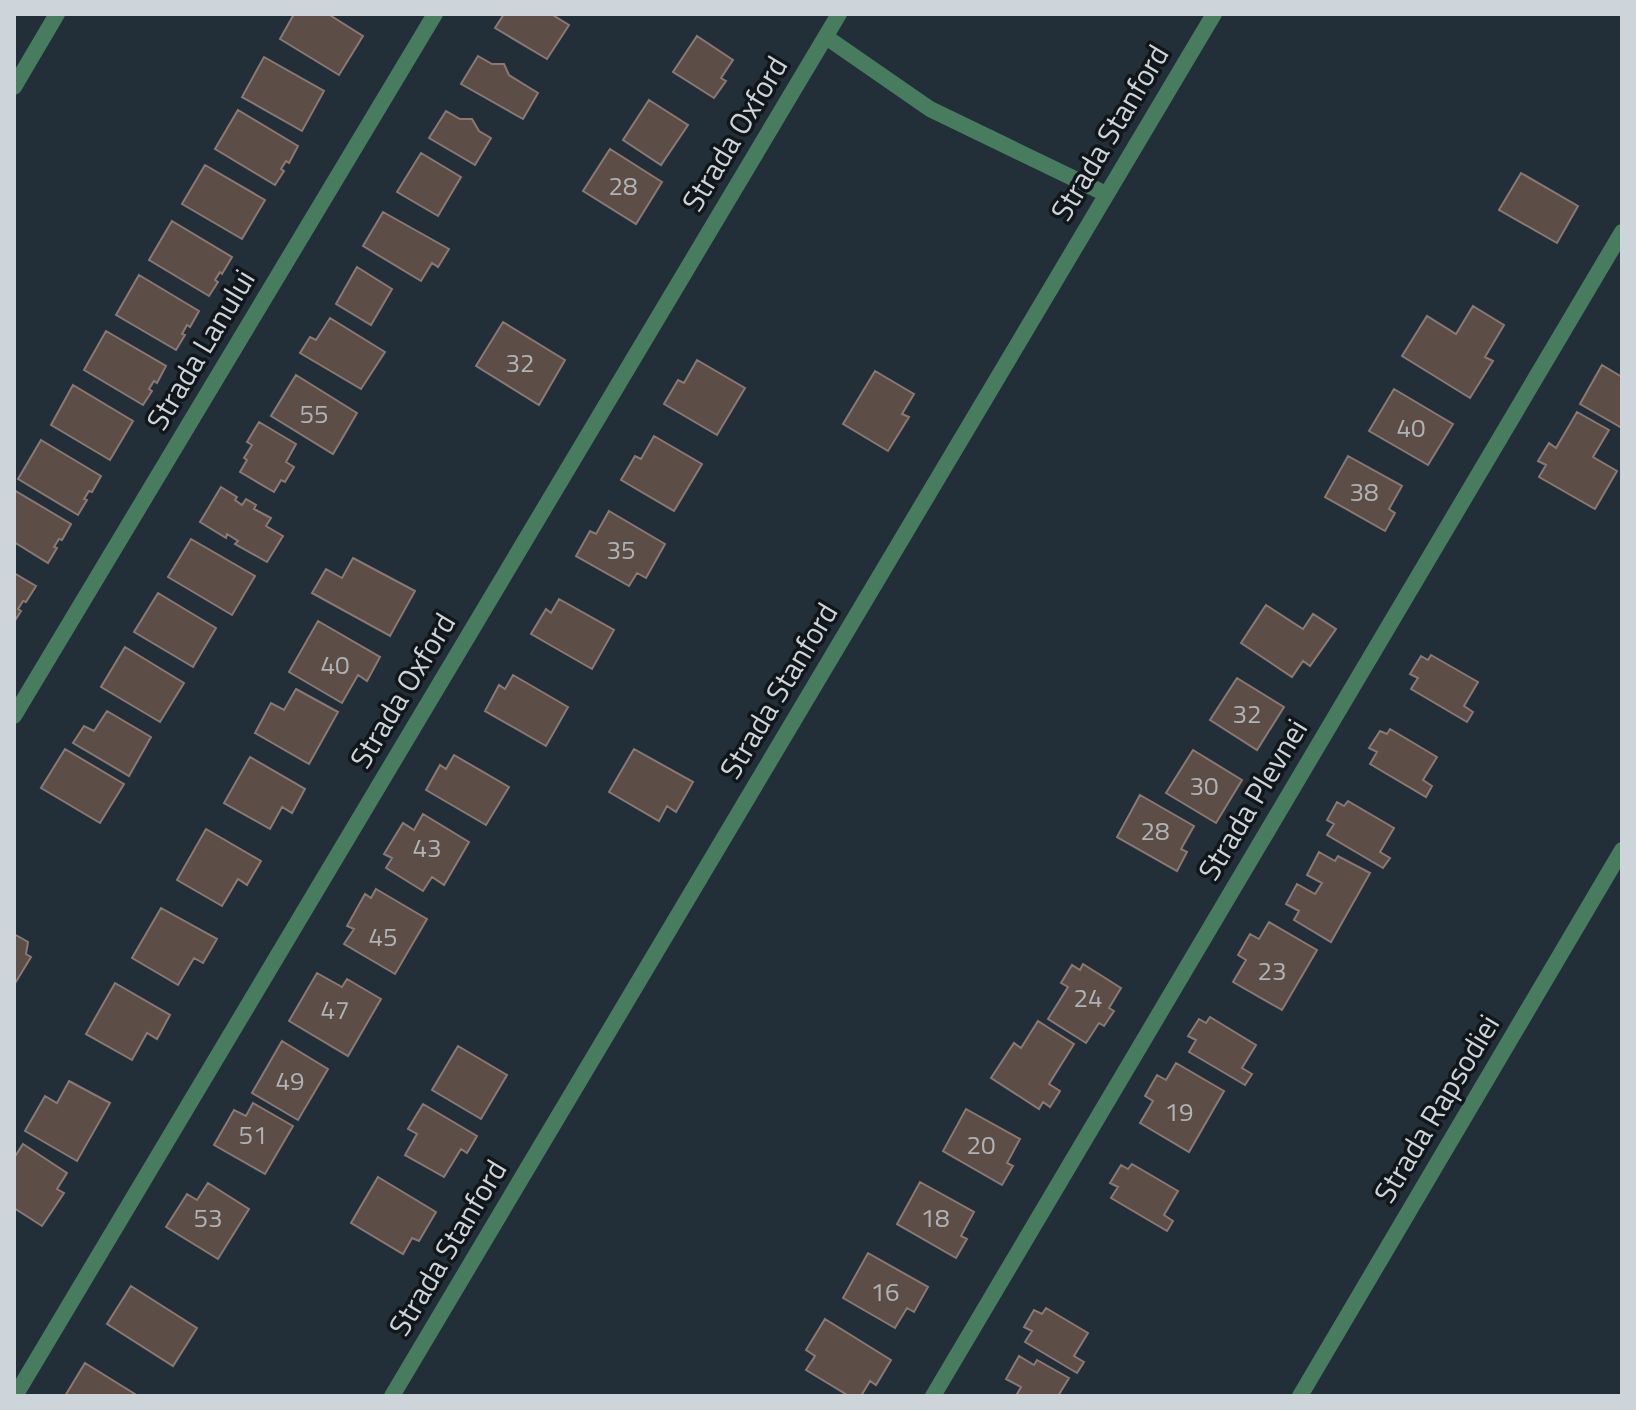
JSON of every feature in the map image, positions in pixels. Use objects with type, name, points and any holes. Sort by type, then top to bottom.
[{"type":"street","points":[[14,87],[57,14]]},
{"type":"street","name":"Strada Lanului","points":[[14,716],[435,14]]},
{"type":"street","name":"Strada Oxford","points":[[15,1396],[839,14]]},
{"type":"street","name":"Strada Stanford","points":[[392,1396],[1214,14]]},
{"type":"street","points":[[826,37],[930,109],[1106,194]]},
{"type":"street","name":"Strada Plevnei","points":[[933,1396],[1622,232]]},
{"type":"street","name":"Strada Rapsodiei","points":[[1300,1396],[1622,850]]},
{"type":"building","points":[[294,14],[328,14],[363,36],[339,75],[280,39]]},
{"type":"building","points":[[504,14],[551,14],[569,25],[547,59],[495,28]]},
{"type":"building","points":[[697,36],[733,60],[721,78],[726,81],[714,98],[673,72]]},
{"type":"building","points":[[478,56],[492,64],[504,64],[509,75],[538,93],[523,119],[461,84]]},
{"type":"building","points":[[264,57],[324,91],[302,131],[242,97]]},
{"type":"building","points":[[649,100],[688,125],[661,165],[623,140]]},
{"type":"building","points":[[238,110],[298,146],[289,163],[286,161],[281,169],[284,171],[275,185],[215,149]]},
{"type":"building","points":[[446,111],[460,119],[472,119],[479,131],[491,138],[475,165],[429,138]]},
{"type":"building","points":[[610,149],[662,182],[636,224],[583,191]]},
{"type":"building","points":[[421,153],[461,177],[438,216],[397,192]]},
{"type":"building","points":[[205,165],[265,200],[242,239],[182,204]]},
{"type":"building","points":[[1521,173],[1578,206],[1557,243],[1499,210]]},
{"type":"building","points":[[383,212],[449,249],[438,267],[432,263],[421,281],[363,246]]},
{"type":"building","points":[[172,221],[232,257],[215,280],[218,282],[209,296],[149,260]]},
{"type":"building","points":[[357,267],[392,289],[371,325],[336,304]]},
{"type":"building","points":[[139,275],[199,311],[190,327],[187,325],[176,350],[116,315]]},
{"type":"building","points":[[1473,306],[1504,325],[1485,357],[1493,361],[1470,398],[1402,356],[1427,316],[1456,334]]},
{"type":"building","points":[[330,318],[385,352],[361,389],[300,353],[310,337],[316,340]]},
{"type":"building","points":[[503,322],[565,360],[539,405],[476,366]]},
{"type":"building","points":[[106,331],[166,366],[157,383],[154,381],[149,389],[152,391],[143,405],[84,370]]},
{"type":"building","points":[[697,360],[745,388],[717,435],[664,404],[678,380],[684,383]]},
{"type":"building","points":[[1602,365],[1622,377],[1622,428],[1580,404]]},
{"type":"building","points":[[875,371],[914,394],[902,414],[909,417],[888,451],[843,424]]},
{"type":"building","points":[[296,375],[357,413],[333,454],[271,416]]},
{"type":"building","points":[[73,385],[133,421],[110,460],[51,425]]},
{"type":"building","points":[[1394,389],[1453,424],[1428,465],[1369,431]]},
{"type":"building","points":[[1577,412],[1609,430],[1593,457],[1617,471],[1595,509],[1539,477],[1546,465],[1538,461],[1549,443],[1556,448]]},
{"type":"building","points":[[259,422],[296,444],[286,462],[294,467],[274,492],[240,472],[252,445],[247,442]]},
{"type":"building","points":[[654,436],[702,464],[674,511],[621,480],[635,456],[641,459]]},
{"type":"building","points":[[41,440],[101,476],[84,499],[87,500],[78,515],[18,479]]},
{"type":"building","points":[[1348,456],[1402,486],[1389,509],[1395,513],[1385,531],[1325,497]]},
{"type":"building","points":[[221,487],[237,497],[235,500],[242,505],[246,499],[256,505],[254,509],[271,518],[266,526],[283,536],[267,562],[235,544],[238,541],[227,534],[226,538],[200,522]]},
{"type":"building","points":[[14,490],[71,524],[54,547],[57,548],[48,563],[14,542]]},
{"type":"building","points":[[609,511],[665,544],[646,578],[637,573],[629,586],[576,556],[590,531],[596,534]]},
{"type":"building","points":[[191,539],[255,576],[232,615],[168,577]]},
{"type":"building","points":[[353,558],[415,591],[390,636],[312,593],[326,569],[342,578]]},
{"type":"building","points":[[14,573],[36,586],[18,609],[21,611],[14,622]]},
{"type":"building","points":[[158,593],[216,628],[193,667],[134,632]]},
{"type":"building","points":[[559,599],[614,630],[592,669],[531,634],[546,609],[551,613]]},
{"type":"building","points":[[1266,605],[1303,629],[1313,614],[1336,629],[1310,666],[1303,661],[1292,677],[1241,643]]},
{"type":"building","points":[[318,621],[380,657],[367,681],[358,675],[342,703],[289,672]]},
{"type":"building","points":[[125,647],[184,683],[160,722],[101,687]]},
{"type":"building","points":[[1431,655],[1478,682],[1464,706],[1473,712],[1467,722],[1411,689],[1418,678],[1410,674],[1421,656],[1428,660]]},
{"type":"building","points":[[513,675],[568,707],[546,746],[485,711],[499,685],[505,689]]},
{"type":"building","points":[[1237,678],[1284,707],[1257,750],[1210,720]]},
{"type":"building","points":[[296,689],[338,712],[309,764],[255,733],[271,703],[284,710]]},
{"type":"building","points":[[107,711],[151,737],[129,776],[73,743],[84,726],[94,731]]},
{"type":"building","points":[[1390,729],[1437,757],[1423,780],[1432,786],[1426,797],[1370,764],[1377,752],[1369,748],[1380,731],[1387,734]]},
{"type":"building","points":[[65,749],[124,784],[100,823],[41,788]]},
{"type":"building","points":[[634,749],[693,782],[676,812],[667,806],[659,821],[609,792]]},
{"type":"building","points":[[1193,750],[1242,780],[1216,823],[1166,793]]},
{"type":"building","points":[[454,755],[509,787],[486,825],[426,790],[440,765],[446,769]]},
{"type":"building","points":[[250,757],[305,789],[292,813],[282,807],[270,829],[224,803]]},
{"type":"building","points":[[1140,795],[1194,826],[1181,849],[1187,852],[1177,871],[1117,837]]},
{"type":"building","points":[[1348,801],[1394,828],[1380,852],[1390,858],[1383,868],[1327,835],[1334,824],[1327,820],[1337,802],[1344,806]]},
{"type":"building","points":[[423,814],[469,842],[444,885],[432,877],[423,891],[386,868],[392,858],[384,854],[403,823],[414,830]]},
{"type":"building","points":[[206,829],[261,861],[247,885],[238,879],[222,906],[177,880]]},
{"type":"building","points":[[1319,852],[1335,861],[1338,856],[1370,873],[1331,942],[1294,920],[1299,911],[1286,904],[1297,884],[1315,894],[1322,883],[1307,875]]},
{"type":"building","points":[[376,889],[427,919],[395,974],[344,944],[354,929],[347,926],[365,894],[371,898]]},
{"type":"building","points":[[161,908],[217,939],[203,963],[194,958],[178,985],[132,958]]},
{"type":"building","points":[[1269,922],[1317,950],[1282,1010],[1233,982],[1246,960],[1238,955],[1250,934],[1259,939]]},
{"type":"building","points":[[14,934],[28,942],[26,954],[31,957],[14,985]]},
{"type":"building","points":[[1083,964],[1121,988],[1109,1008],[1114,1011],[1104,1026],[1099,1023],[1086,1043],[1048,1019],[1068,987],[1061,983],[1072,965],[1080,970]]},
{"type":"building","points":[[317,973],[342,987],[347,979],[381,999],[348,1056],[289,1021]]},
{"type":"building","points":[[115,983],[170,1015],[157,1039],[147,1033],[132,1060],[86,1034]]},
{"type":"building","points":[[1210,1017],[1256,1045],[1242,1068],[1252,1074],[1245,1085],[1189,1052],[1196,1040],[1188,1036],[1199,1019],[1206,1023]]},
{"type":"building","points":[[1038,1021],[1074,1044],[1049,1084],[1060,1091],[1050,1107],[1043,1102],[1039,1109],[991,1078],[1014,1043],[1021,1048]]},
{"type":"building","points":[[282,1041],[328,1069],[298,1120],[252,1093]]},
{"type":"building","points":[[458,1046],[507,1075],[481,1119],[432,1090]]},
{"type":"building","points":[[1176,1063],[1224,1091],[1189,1152],[1140,1123],[1153,1101],[1145,1096],[1157,1075],[1166,1080]]},
{"type":"building","points":[[69,1081],[110,1103],[77,1161],[25,1131],[45,1096],[57,1103]]},
{"type":"building","points":[[253,1103],[293,1126],[265,1174],[214,1145],[234,1110],[246,1116]]},
{"type":"building","points":[[423,1104],[477,1136],[467,1153],[461,1149],[444,1177],[405,1155],[417,1134],[408,1129]]},
{"type":"building","points":[[966,1109],[1020,1139],[1007,1163],[1013,1166],[1002,1185],[943,1151]]},
{"type":"building","points":[[23,1144],[67,1173],[57,1189],[64,1193],[42,1226],[14,1208],[14,1158]]},
{"type":"building","points":[[1132,1164],[1178,1191],[1164,1215],[1173,1221],[1167,1231],[1111,1198],[1118,1187],[1110,1183],[1121,1165],[1128,1169]]},
{"type":"building","points":[[378,1177],[436,1212],[419,1241],[412,1238],[403,1254],[351,1223]]},
{"type":"building","points":[[920,1182],[974,1212],[961,1236],[967,1239],[956,1258],[897,1224]]},
{"type":"building","points":[[208,1183],[249,1209],[218,1259],[166,1227],[187,1194],[197,1200]]},
{"type":"building","points":[[868,1253],[928,1287],[914,1312],[907,1308],[895,1328],[843,1298]]},
{"type":"building","points":[[131,1286],[197,1328],[173,1366],[107,1324]]},
{"type":"building","points":[[1046,1308],[1088,1333],[1074,1356],[1084,1362],[1077,1373],[1025,1342],[1032,1331],[1024,1327],[1034,1310],[1042,1314]]},
{"type":"building","points":[[825,1319],[891,1360],[876,1385],[870,1381],[861,1396],[849,1396],[806,1370],[815,1356],[806,1350]]},
{"type":"building","points":[[1019,1356],[1034,1365],[1037,1360],[1069,1378],[1058,1396],[1016,1396],[1021,1387],[1006,1379]]},
{"type":"building","points":[[85,1363],[138,1396],[65,1396]]}]
